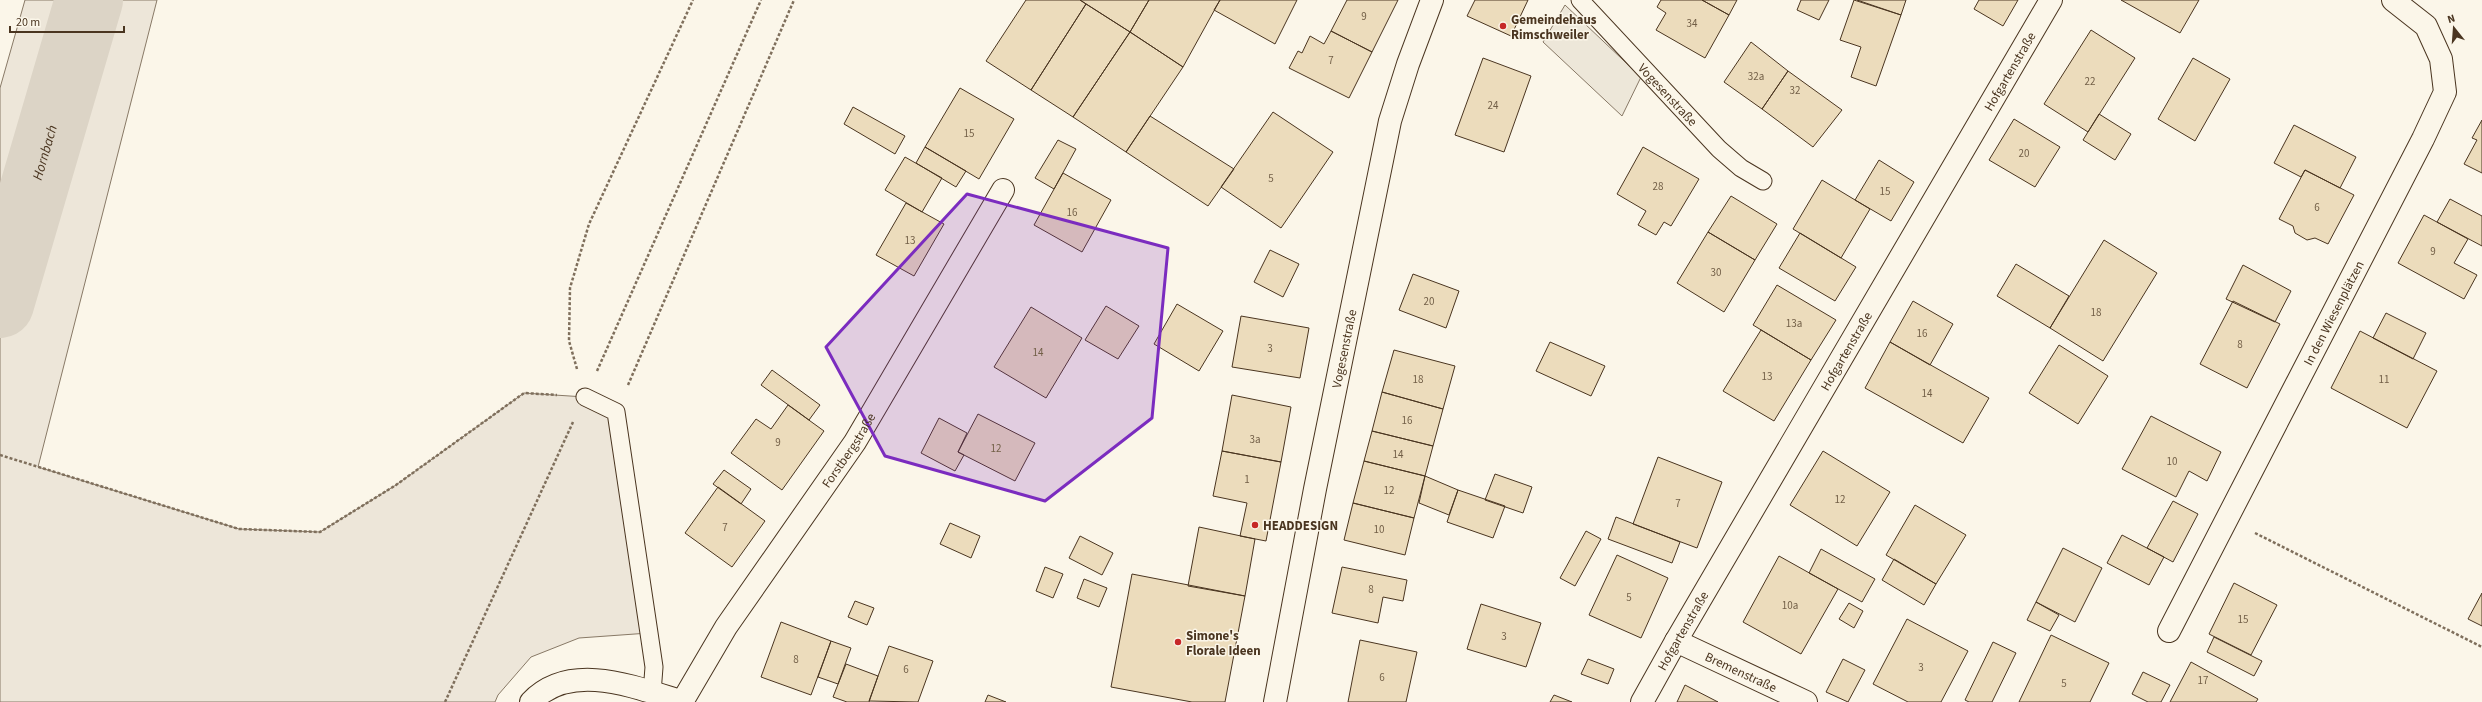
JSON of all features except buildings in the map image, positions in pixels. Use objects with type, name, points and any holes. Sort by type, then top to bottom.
[{"type":"street","name":"Vogesenstraße","points":[[1275,702],[1316,481],[1390,121],[1408,64],[1432,0]]},
{"type":"street","name":"Hofgartenstraße","points":[[1642,702],[1676,641],[2051,0]]},
{"type":"street","name":"In den Wiesenplätzen","points":[[2169,631],[2423,140],[2445,92],[2441,59],[2426,26],[2393,0]]},
{"type":"street","name":"Forstbergstraße","points":[[683,702],[726,627],[854,442],[1003,190]]},
{"type":"street","name":"Bremenstraße","points":[[1676,641],[1806,702]]},
{"type":"street","points":[[531,702],[540,693],[568,682],[601,679],[683,702]]},
{"type":"lane","name":"Vogesenstraße","points":[[1580,0],[1719,149],[1742,168],[1763,181]]},
{"type":"lane","points":[[585,397],[616,412],[654,667],[652,693]]},
{"type":"path","points":[[585,397],[569,341],[570,288],[589,224],[693,0]]},
{"type":"path","points":[[445,702],[585,397],[762,0]]},
{"type":"path","points":[[616,412],[794,0]]},
{"type":"path","points":[[0,455],[239,529],[320,532],[396,485],[524,393],[585,397]]},
{"type":"path","points":[[2228,519],[2482,647]]},
{"type":"highlighted area","points":[[967,194],[1168,248],[1152,418],[1045,501],[885,456],[826,347]]},
{"type":"shaded area","points":[[25,0],[157,0],[38,467],[239,529],[320,532],[396,485],[524,393],[585,397],[616,412],[649,633],[579,638],[531,657],[498,695],[495,702],[0,702],[0,88]]},
{"type":"shaded area","points":[[1565,5],[1641,77],[1622,116],[1543,42]]},
{"type":"waterway","name":"Hornbach","points":[[0,304],[89,0]]},
{"type":"place","name":"Gemeindehaus Rimschweiler","points":[[1503,26]]},
{"type":"place","name":"HEADDESIGN","points":[[1255,525]]},
{"type":"place","name":"Simone's Florale Ideen","points":[[1178,642]]}]
